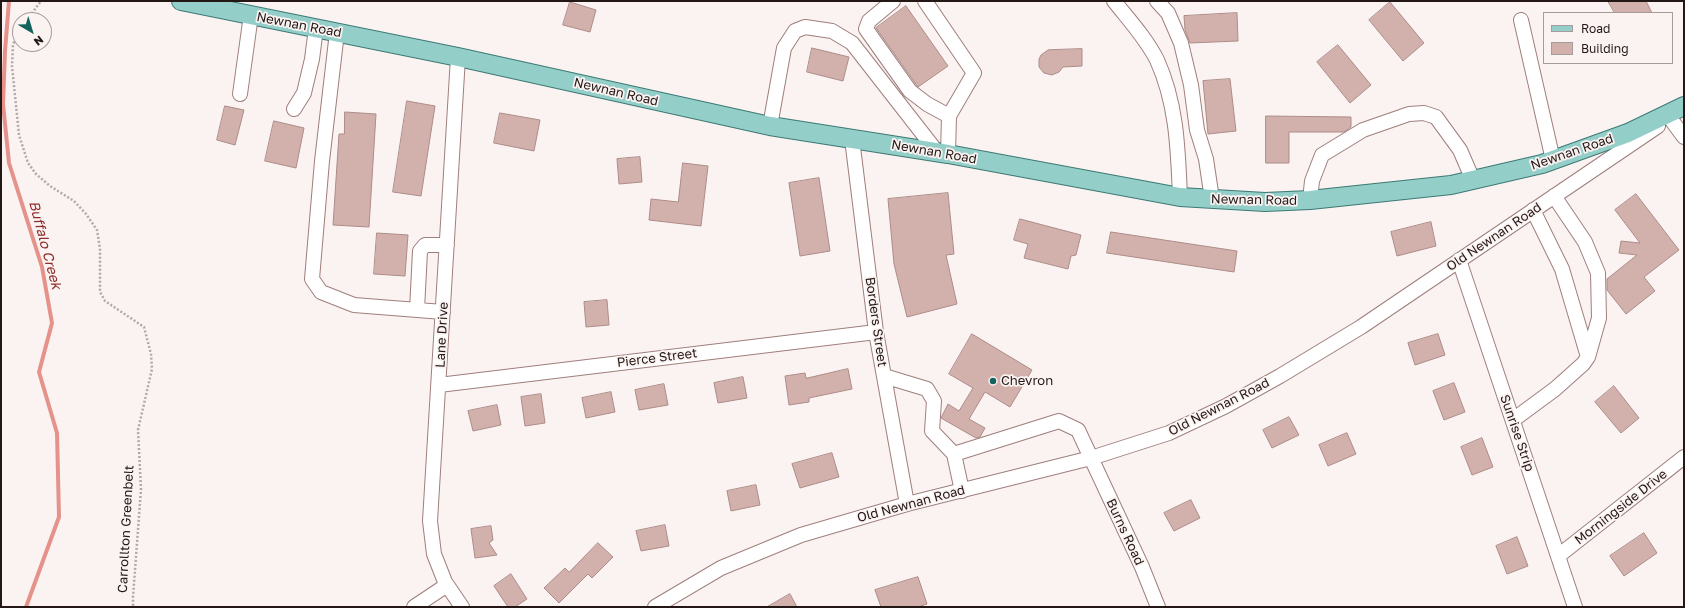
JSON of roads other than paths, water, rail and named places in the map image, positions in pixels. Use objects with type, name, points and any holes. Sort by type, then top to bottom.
[{"type":"main road","name":"Newnan Road","points":[[181,1],[458,57],[770,126],[943,153],[1180,197],[1265,202],[1310,200],[1451,185],[1553,160],[1628,133],[1668,116],[1684,107]]},
{"type":"street","points":[[893,1],[869,21],[866,30],[910,91],[927,104],[949,116]]},
{"type":"street","points":[[925,1],[974,73],[949,116],[943,153]]},
{"type":"street","points":[[1157,1],[1168,13],[1181,43],[1191,85],[1197,130],[1206,159],[1212,199]]},
{"type":"street","points":[[1118,2],[1156,59],[1166,82],[1174,112],[1180,197]]},
{"type":"street","points":[[240,94],[251,15]]},
{"type":"street","points":[[1521,20],[1553,160]]},
{"type":"street","points":[[770,126],[784,48],[795,32],[805,27],[832,31],[852,43],[943,153]]},
{"type":"street","points":[[294,109],[304,93],[312,59],[316,28]]},
{"type":"street","points":[[337,32],[322,161],[312,279],[321,292],[354,305],[443,312]]},
{"type":"street","name":"Lane Drive","points":[[458,57],[430,521],[434,554],[447,585],[462,607]]},
{"type":"street","points":[[1310,200],[1312,181],[1322,156],[1363,130],[1409,114],[1424,113],[1436,117],[1460,150],[1473,180]]},
{"type":"street","points":[[1668,116],[1684,137]]},
{"type":"street","name":"Old Newnan Road","points":[[655,607],[728,565],[801,535],[907,504],[1091,458],[1169,433],[1226,406],[1280,376],[1361,327],[1554,196],[1668,116]]},
{"type":"street","name":"Borders Street","points":[[852,139],[876,332],[907,504]]},
{"type":"street","points":[[1513,420],[1555,389],[1588,357],[1600,318],[1598,273],[1584,242],[1554,196]]},
{"type":"street","points":[[1533,210],[1562,269],[1588,357]]},
{"type":"street","points":[[417,310],[420,251],[425,245],[447,245]]},
{"type":"street","name":"Sunrise Strip","points":[[1459,260],[1576,607]]},
{"type":"street","name":"Pierce Street","points":[[439,385],[876,332]]},
{"type":"street","points":[[884,376],[927,389],[934,401],[932,431],[954,454],[962,491]]},
{"type":"street","name":"Burns Road","points":[[954,454],[1059,421],[1078,430],[1142,567],[1158,607]]},
{"type":"street","name":"Morningside Drive","points":[[1557,551],[1562,553],[1684,457]]},
{"type":"street","points":[[414,607],[447,585]]},
{"type":"waterway","name":"Buffalo Creek","points":[[9,1],[3,104],[9,163],[42,267],[52,323],[39,372],[57,433],[59,517],[26,607]]},
{"type":"place","name":"Chevron","points":[[993,381]]}]
